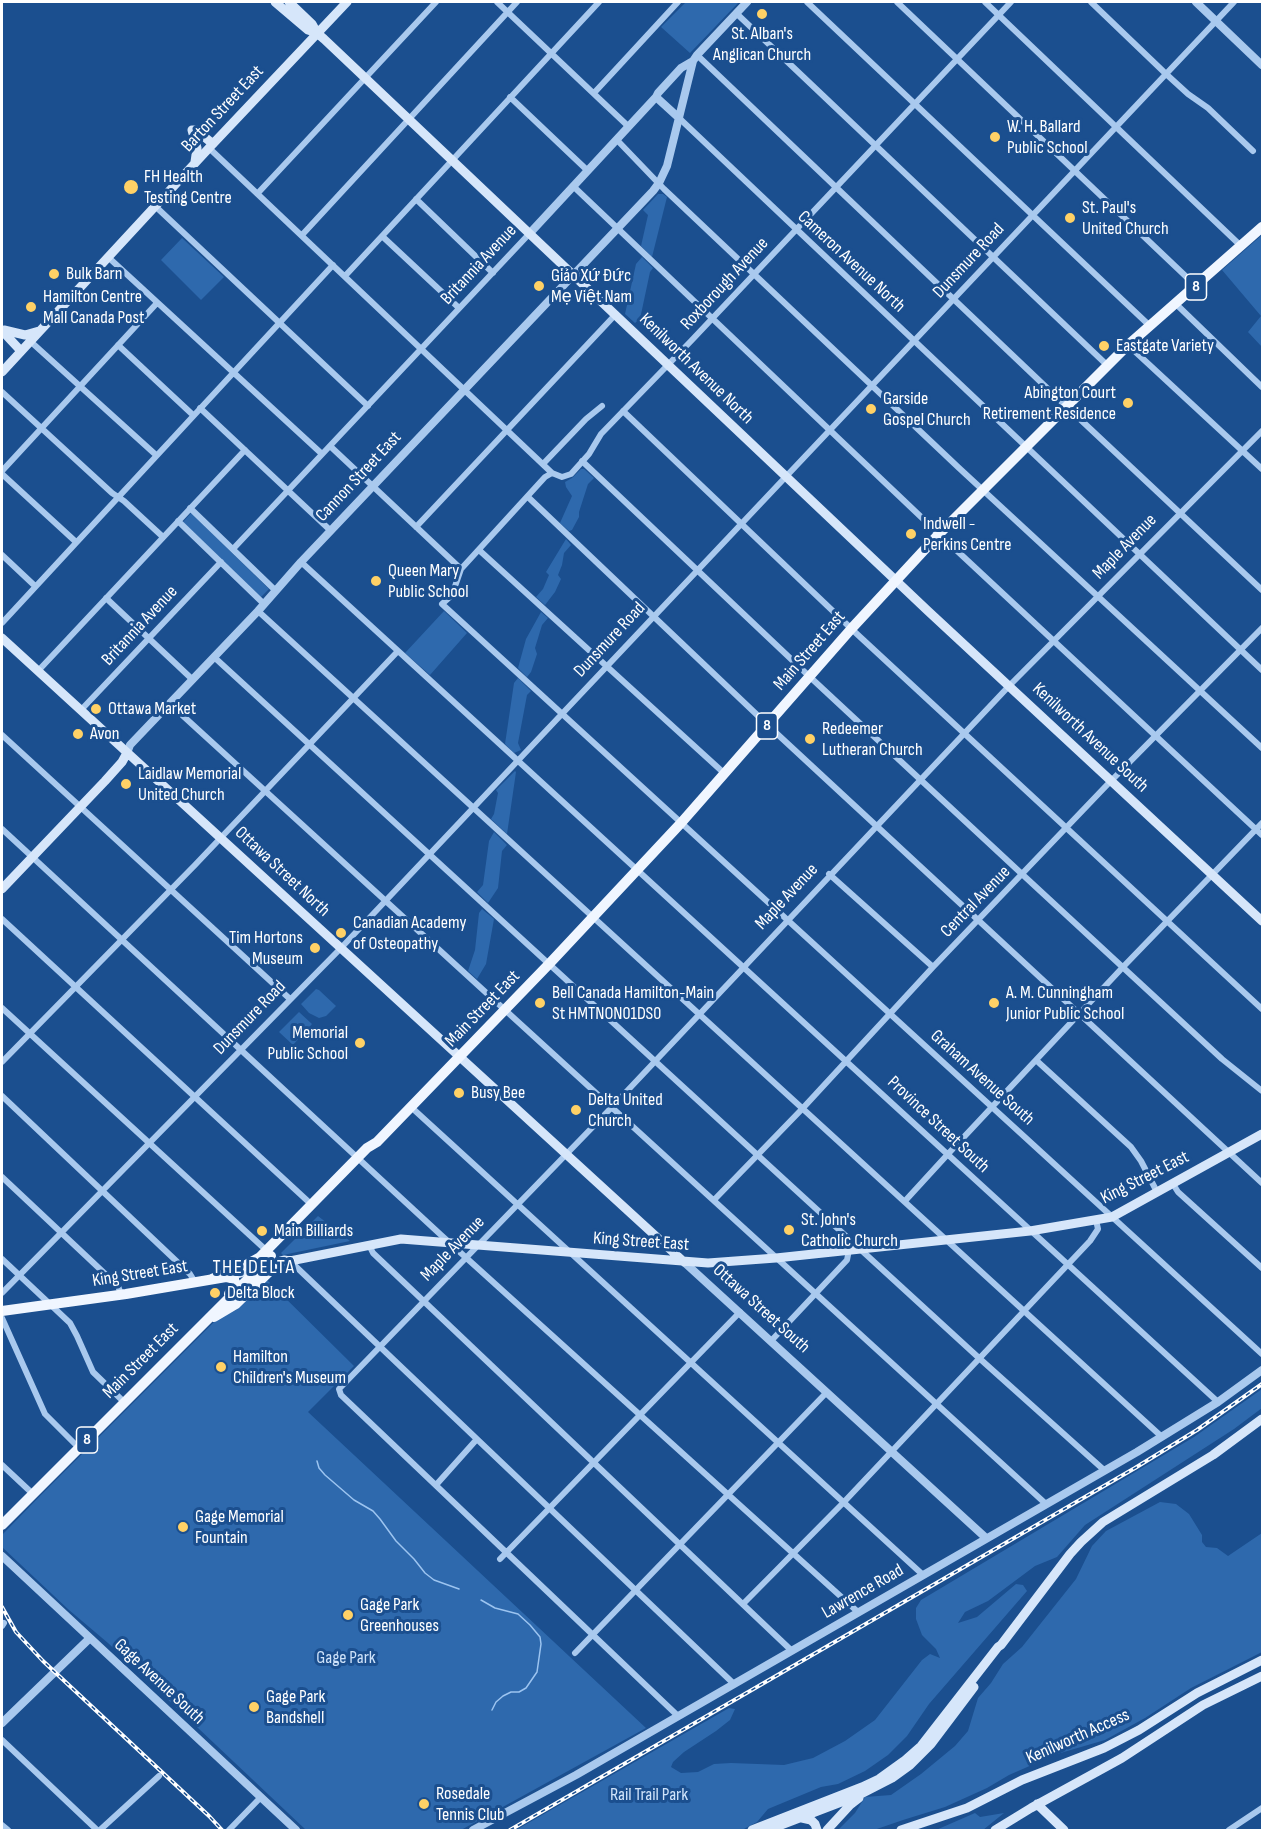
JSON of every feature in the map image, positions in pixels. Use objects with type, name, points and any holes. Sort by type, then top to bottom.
[{"type":"main road","name":"Kenilworth Avenue North","points":[[275,2],[308,30],[317,33]]},
{"type":"main road","name":"Kenilworth Avenue North","points":[[289,2],[312,24],[317,33],[895,580]]},
{"type":"main road","name":"Barton Street East","points":[[2,372],[347,2]]},
{"type":"main road","points":[[194,164],[197,148],[192,130],[196,130],[211,146]]},
{"type":"main road","name":"Main Street East","points":[[2,1525],[261,1266],[360,1160],[367,1148],[378,1142],[550,963],[681,823],[852,628],[939,534],[1128,345],[1263,227]]},
{"type":"main road","points":[[21,351],[4,330],[25,335],[39,331]]},
{"type":"main road","name":"Kenilworth Avenue South","points":[[895,580],[1263,921]]},
{"type":"main road","name":"Ottawa Street North","points":[[2,638],[460,1057]]},
{"type":"main road","name":"Cannon Street East","points":[[2,889],[122,762],[126,753]]},
{"type":"main road","name":"Ottawa Street South","points":[[460,1057],[684,1262]]},
{"type":"main road","name":"King Street East","points":[[2,1311],[238,1275],[284,1260],[290,1261],[401,1239],[708,1263],[776,1258],[1030,1230],[1112,1217],[1263,1134]]},
{"type":"main road","name":"Main Street East","points":[[212,1279],[252,1262],[267,1251],[360,1160]]},
{"type":"main road","points":[[194,1331],[236,1304],[269,1272],[290,1261]]},
{"type":"main road","points":[[222,1304],[235,1283],[234,1279],[226,1277]]},
{"type":"main road","points":[[752,1830],[862,1787],[892,1771],[921,1746],[1070,1554],[1091,1532],[1103,1522],[1213,1455],[1263,1419]]},
{"type":"main road","points":[[827,1830],[854,1802],[910,1765],[931,1744],[965,1700],[1001,1645]]},
{"type":"main road","name":"Kenilworth Access","points":[[901,1830],[967,1808],[1022,1780],[1104,1748],[1139,1730],[1197,1693],[1263,1660]]},
{"type":"main road","points":[[994,1830],[1122,1758],[1203,1705],[1263,1676]]},
{"type":"main road","points":[[768,1830],[871,1791]]},
{"type":"main road","points":[[1037,1804],[1064,1830]]},
{"type":"main road","points":[[800,1818],[811,1820],[817,1830]]},
{"type":"street","points":[[258,193],[436,2]]},
{"type":"street","points":[[497,2],[630,126]]},
{"type":"street","points":[[302,235],[517,2]]},
{"type":"street","points":[[345,276],[599,2]]},
{"type":"street","points":[[594,93],[678,2]]},
{"type":"street","name":"Britannia Avenue","points":[[232,549],[493,273],[657,97],[681,68],[695,58],[747,2]]},
{"type":"street","points":[[807,2],[1150,326]]},
{"type":"street","points":[[897,2],[1197,286]]},
{"type":"street","points":[[985,2],[1241,246]]},
{"type":"street","name":"Roxborough Avenue","points":[[442,604],[452,595],[461,569],[545,477],[552,473],[560,477],[568,476],[589,454],[601,434],[1011,2]]},
{"type":"street","points":[[1091,2],[1165,73],[1208,108],[1253,151]]},
{"type":"street","points":[[1196,2],[1263,65]]},
{"type":"street","name":"Dunsmure Road","points":[[2,1293],[341,948],[1234,2]]},
{"type":"street","points":[[736,13],[1108,366]]},
{"type":"street","points":[[695,58],[1263,590]]},
{"type":"street","name":"Cannon Street East","points":[[126,753],[130,745],[258,611],[301,562],[659,183],[669,159],[695,58]]},
{"type":"street","name":"Cameron Avenue North","points":[[657,97],[1263,670]]},
{"type":"street","points":[[510,98],[588,171]]},
{"type":"street","points":[[616,140],[871,385],[1263,748]]},
{"type":"street","points":[[211,146],[552,473]]},
{"type":"street","points":[[573,186],[939,534],[1263,835]]},
{"type":"street","points":[[416,199],[493,273]]},
{"type":"street","points":[[155,206],[368,406]]},
{"type":"street","points":[[382,236],[459,308]]},
{"type":"street","points":[[108,257],[322,454]]},
{"type":"street","points":[[2,622],[333,265]]},
{"type":"street","points":[[76,542],[2,473],[157,303]]},
{"type":"street","points":[[1176,304],[1263,387]]},
{"type":"street","points":[[416,527],[615,314]]},
{"type":"street","points":[[30,341],[156,456]]},
{"type":"street","points":[[118,345],[193,415]]},
{"type":"street","points":[[1128,345],[1263,469]]},
{"type":"street","points":[[2,392],[163,537]]},
{"type":"street","points":[[543,464],[586,419],[602,406]]},
{"type":"street","points":[[200,408],[331,531]]},
{"type":"street","points":[[623,411],[852,628],[1263,1009]]},
{"type":"street","name":"Maple Avenue","points":[[436,1485],[341,1395],[339,1389],[612,1107],[964,732],[1263,431]]},
{"type":"street","points":[[330,446],[461,569]]},
{"type":"street","points":[[38,671],[244,450]]},
{"type":"street","points":[[582,461],[1023,875],[1222,1059],[1263,1091]]},
{"type":"street","points":[[528,497],[767,725],[1263,1183]]},
{"type":"street","points":[[190,508],[276,591]]},
{"type":"street","points":[[178,521],[264,604]]},
{"type":"street","points":[[478,549],[724,774]]},
{"type":"street","points":[[2,555],[35,586]]},
{"type":"street","name":"Britannia Avenue","points":[[81,710],[221,562]]},
{"type":"street","name":"Province Street South","points":[[301,562],[1218,1402]]},
{"type":"street","points":[[106,598],[192,680]]},
{"type":"street","name":"Graham Avenue South","points":[[442,604],[1263,1354]]},
{"type":"street","points":[[258,611],[1162,1437]]},
{"type":"street","name":"Central Avenue","points":[[714,1200],[1111,780],[1263,628]]},
{"type":"street","points":[[2,1062],[170,891],[398,651]]},
{"type":"street","points":[[214,657],[1104,1470]]},
{"type":"street","points":[[170,704],[1046,1504]]},
{"type":"street","points":[[2,735],[290,999]]},
{"type":"street","points":[[905,1201],[1079,1014],[1263,823]]},
{"type":"street","points":[[2,829],[449,1242],[858,1612]]},
{"type":"street","points":[[829,874],[933,968]]},
{"type":"street","points":[[2,919],[312,1205]]},
{"type":"street","points":[[2,1008],[267,1251]]},
{"type":"street","points":[[1036,1061],[1131,1147],[1157,1192]]},
{"type":"street","points":[[2,1096],[190,1274],[195,1282]]},
{"type":"street","points":[[411,1107],[922,1574]]},
{"type":"street","points":[[2,1177],[118,1286],[121,1294]]},
{"type":"street","points":[[1173,1184],[1263,1268]]},
{"type":"street","points":[[743,1604],[844,1502],[1094,1236],[1098,1229],[1096,1220]]},
{"type":"street","points":[[369,1245],[373,1252],[424,1301],[792,1651]]},
{"type":"street","points":[[771,1341],[847,1260],[849,1250]]},
{"type":"street","points":[[2,1259],[74,1328],[93,1372],[124,1402]]},
{"type":"street","points":[[290,1261],[734,1684]]},
{"type":"street","name":"Ottawa Street South","points":[[684,1262],[986,1538]]},
{"type":"street","points":[[500,1559],[740,1312]]},
{"type":"street","points":[[2,1318],[45,1414],[79,1448]]},
{"type":"street","name":"Lawrence Road","points":[[473,1830],[534,1798],[792,1651],[1162,1437],[1263,1370]]},
{"type":"street","points":[[575,1653],[827,1392]]},
{"type":"street","points":[[477,1439],[436,1485],[678,1716]]},
{"type":"street","points":[[2,1465],[33,1494]]},
{"type":"street","name":"Gage Avenue South","points":[[2,1556],[296,1830]]},
{"type":"street","points":[[2,1723],[90,1638]]},
{"type":"street","points":[[2,1740],[99,1830],[159,1776]]},
{"type":"street","points":[[229,1830],[261,1797]]},
{"type":"street","points":[[1229,1830],[1263,1808]]},
{"type":"street","points":[[2,1825],[8,1830]]},
{"type":"green space","points":[[686,2],[739,2],[690,53],[661,27]]},
{"type":"green space","points":[[658,194],[667,197],[652,257],[641,246],[648,215],[643,210]]},
{"type":"green space","points":[[1262,235],[1262,347],[1248,332],[1261,316],[1222,270]]},
{"type":"green space","points":[[182,238],[224,277],[201,300],[161,260]]},
{"type":"green space","points":[[642,257],[653,268],[650,272],[640,319],[635,323],[625,314],[636,264]]},
{"type":"green space","points":[[581,469],[594,478],[588,484],[579,517],[572,530],[569,531],[560,523],[572,496],[565,482]]},
{"type":"green space","points":[[191,513],[269,589],[261,597],[183,522]]},
{"type":"green space","points":[[566,539],[571,545],[564,553],[558,575],[561,579],[545,605],[536,597],[543,589],[549,575],[546,572]]},
{"type":"green space","points":[[444,611],[467,633],[430,675],[405,653]]},
{"type":"green space","points":[[541,612],[548,618],[542,625],[535,648],[537,654],[527,677],[518,668],[526,639]]},
{"type":"green space","points":[[518,678],[531,691],[527,695],[518,743],[521,750],[514,753],[505,744],[514,683]]},
{"type":"green space","points":[[515,771],[507,834],[491,819],[498,793],[496,790]]},
{"type":"green space","points":[[494,832],[507,845],[502,851],[498,888],[488,903],[477,892],[483,885],[489,841]]},
{"type":"green space","points":[[482,909],[494,919],[486,964],[477,979],[468,971],[475,950],[479,913]]},
{"type":"green space","points":[[316,989],[336,1006],[326,1016],[319,1018],[309,1013],[301,1004]]},
{"type":"green space","points":[[299,1012],[312,1024],[293,1045],[279,1032]]},
{"type":"green space","points":[[318,1216],[350,1241],[283,1255],[281,1253]]},
{"type":"green space","name":"Gage Park","points":[[267,1280],[354,1366],[308,1412],[646,1728],[461,1830],[306,1830],[108,1643],[2,1547],[2,1535],[38,1498],[217,1319],[236,1310]]},
{"type":"green space","name":"Rail Trail Park","points":[[1262,1389],[1262,1408],[1234,1429],[1085,1525],[1057,1557],[1035,1566],[988,1601],[965,1612],[958,1623],[977,1617],[1016,1584],[1023,1585],[1027,1591],[929,1704],[907,1736],[888,1755],[865,1771],[838,1784],[821,1787],[768,1809],[757,1822],[742,1830],[516,1830],[729,1708],[735,1709],[730,1720],[684,1752],[671,1767],[681,1773],[698,1772],[714,1764],[784,1765],[813,1758],[845,1741],[875,1720],[922,1660],[930,1654],[940,1658],[936,1649],[922,1635],[916,1619],[916,1608],[921,1600],[1194,1437]]},
{"type":"green space","points":[[1160,1502],[1176,1504],[1189,1514],[1202,1535],[1202,1542],[1206,1547],[1217,1548],[1228,1556],[1262,1533],[1262,1652],[1191,1688],[1145,1718],[1105,1740],[1057,1754],[945,1807],[874,1830],[838,1830],[855,1813],[865,1797],[891,1795],[955,1746],[968,1731],[978,1698],[1003,1664],[1022,1647],[1076,1579],[1092,1546],[1106,1531]]},
{"type":"green space","points":[[975,1813],[980,1817],[1004,1813],[983,1830],[936,1830]]},
{"type":"waterway","points":[[317,1461],[325,1475],[354,1500],[373,1511],[425,1573],[434,1580],[459,1589]]},
{"type":"waterway","points":[[481,1600],[495,1608],[518,1614],[540,1637],[541,1644],[537,1672],[526,1688],[503,1696],[492,1710]]},
{"type":"railway","points":[[510,1830],[1135,1468],[1197,1430],[1262,1384]]},
{"type":"railway","points":[[2,1607],[16,1632],[43,1661],[222,1830]]},
{"type":"place","name":"St. Alban's Anglican Church","points":[[762,14]]},
{"type":"place","name":"W. H. Ballard Public School","points":[[995,137]]},
{"type":"place","name":"FH Health Testing Centre","points":[[131,187]]},
{"type":"place","name":"St. Paul's United Church","points":[[1070,218]]},
{"type":"place","name":"Bulk Barn","points":[[54,274]]},
{"type":"place","name":"Giáo Xứ Đức Mẹ Việt Nam","points":[[539,286]]},
{"type":"place","name":"Hamilton Centre Mall Canada Post","points":[[31,307]]},
{"type":"place","name":"Eastgate Variety","points":[[1104,346]]},
{"type":"place","name":"Abington Court Retirement Residence","points":[[1128,403]]},
{"type":"place","name":"Garside Gospel Church","points":[[871,409]]},
{"type":"place","name":"Indwell - Perkins Centre","points":[[911,534]]},
{"type":"place","name":"Queen Mary Public School","points":[[376,581]]},
{"type":"place","name":"Ottawa Market","points":[[96,709]]},
{"type":"place","name":"Avon","points":[[78,734]]},
{"type":"place","name":"Redeemer Lutheran Church","points":[[810,739]]},
{"type":"place","name":"Laidlaw Memorial United Church","points":[[126,784]]},
{"type":"place","name":"Canadian Academy of Osteopathy","points":[[341,933]]},
{"type":"place","name":"Tim Hortons Museum","points":[[315,948]]},
{"type":"place","name":"Bell Canada Hamilton-Main St HMTNON01DS0","points":[[540,1003]]},
{"type":"place","name":"A. M. Cunningham Junior Public School","points":[[994,1003]]},
{"type":"place","name":"Memorial Public School","points":[[360,1043]]},
{"type":"place","name":"Busy Bee","points":[[459,1093]]},
{"type":"place","name":"Delta United Church","points":[[576,1110]]},
{"type":"place","name":"St. John's Catholic Church","points":[[789,1230]]},
{"type":"place","name":"Main Billiards","points":[[262,1231]]},
{"type":"place","name":"Delta Block","points":[[215,1293]]},
{"type":"place","name":"Hamilton Children's Museum","points":[[221,1367]]},
{"type":"place","name":"Gage Memorial Fountain","points":[[183,1527]]},
{"type":"place","name":"Gage Park Greenhouses","points":[[348,1615]]},
{"type":"place","name":"Gage Park Bandshell","points":[[254,1707]]},
{"type":"place","name":"Rosedale Tennis Club","points":[[424,1804]]},
{"type":"district","name":"THE DELTA","points":[[254,1268]]}]
